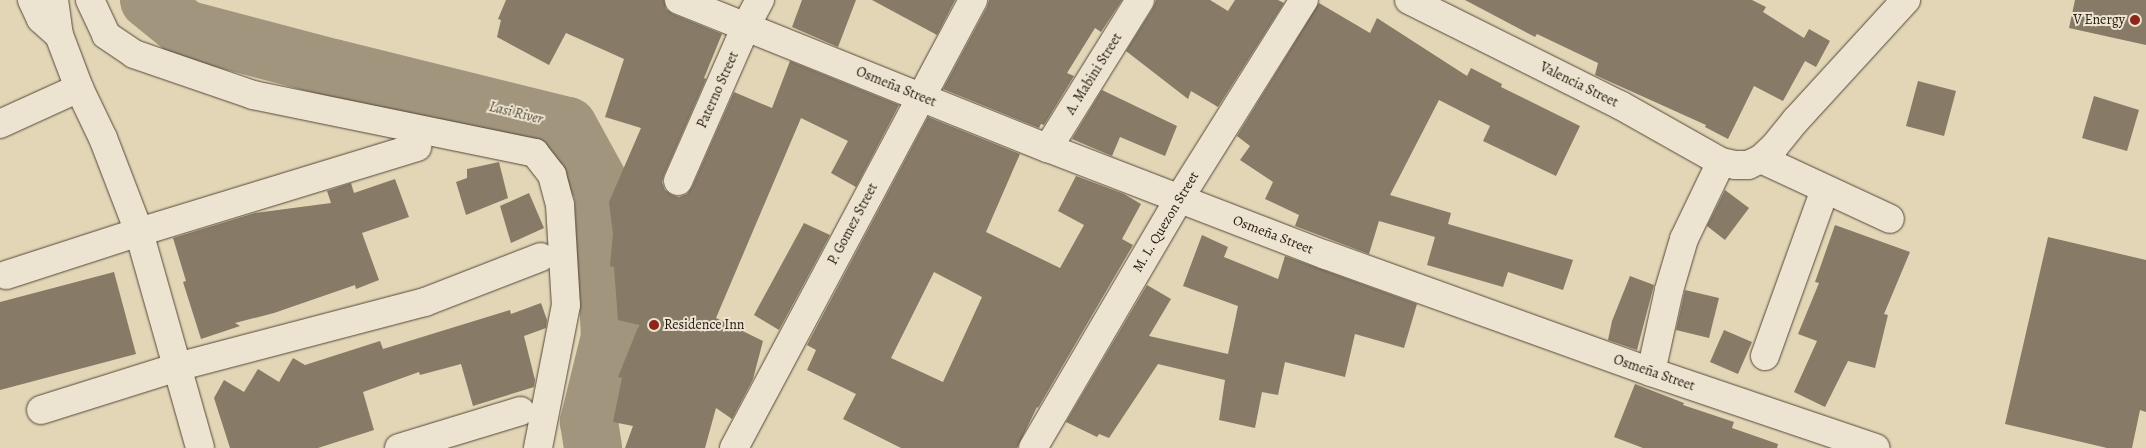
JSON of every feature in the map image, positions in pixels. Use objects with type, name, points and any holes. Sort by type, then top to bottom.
[{"type":"street","points":[[32,0],[41,19],[59,35]]},
{"type":"street","points":[[54,0],[59,35],[79,88],[103,138],[139,232],[200,448]]},
{"type":"street","points":[[90,0],[106,34],[134,54],[252,95],[535,153],[552,175],[560,205],[566,305],[538,448]]},
{"type":"street","name":"Osmeña Street","points":[[679,0],[1179,199],[1651,372],[1875,448]]},
{"type":"street","name":"Paterno Street","points":[[678,181],[746,26],[760,0]]},
{"type":"street","name":"P. Gomez Street","points":[[734,448],[974,0]]},
{"type":"street","name":"A. Mabini Street","points":[[1048,148],[1140,0]]},
{"type":"street","name":"M. L. Quezon Street","points":[[1033,448],[1179,199],[1304,0]]},
{"type":"street","name":"Valencia Street","points":[[1410,0],[1620,104],[1721,162],[1735,166],[1754,162],[1825,189],[1890,219]]},
{"type":"street","points":[[1754,162],[1906,0]]},
{"type":"street","points":[[0,124],[79,88]]},
{"type":"street","points":[[6,275],[139,232],[417,147]]},
{"type":"street","points":[[1651,372],[1684,239],[1721,162]]},
{"type":"street","points":[[1765,356],[1825,189]]},
{"type":"street","points":[[42,410],[177,367],[424,302],[541,256]]},
{"type":"street","points":[[399,448],[521,411]]},
{"type":"building","points":[[506,0],[664,0],[666,9],[673,14],[722,34],[704,78],[706,79],[662,182],[665,190],[679,197],[687,194],[692,187],[734,92],[772,108],[790,61],[899,105],[856,187],[831,173],[848,141],[801,118],[716,318],[763,341],[753,379],[732,419],[716,408],[705,448],[625,448],[633,426],[613,422],[622,378],[618,377],[639,325],[618,320],[614,267],[610,266],[613,234],[609,202],[641,128],[605,117],[624,59],[566,33],[549,65],[497,37],[501,20],[498,19]]},
{"type":"building","points":[[802,0],[856,0],[838,47],[792,27]]},
{"type":"building","points":[[872,0],[955,0],[937,35]]},
{"type":"building","points":[[989,0],[1122,0],[1101,32],[1095,28],[1067,73],[1074,76],[1044,125],[1041,124],[1039,128],[943,89]]},
{"type":"building","points":[[1156,0],[1210,0],[1228,11],[1235,0],[1278,0],[1284,3],[1218,107],[1191,91],[1188,99],[1126,51]]},
{"type":"building","points":[[1465,0],[1752,0],[1766,7],[1763,12],[1804,38],[1809,29],[1830,41],[1816,67],[1805,61],[1783,101],[1754,86],[1728,139],[1705,127],[1706,125],[1595,75],[1598,63],[1537,34],[1535,37]]},
{"type":"building","points":[[2075,0],[2146,0],[2146,45],[2069,28]]},
{"type":"building","points":[[1319,3],[1370,33],[1377,18],[1467,76],[1471,68],[1502,84],[1501,87],[1580,126],[1556,176],[1483,141],[1490,126],[1439,100],[1390,195],[1451,213],[1448,224],[1573,260],[1563,290],[1508,272],[1503,287],[1427,265],[1435,237],[1379,221],[1369,254],[1295,226],[1299,215],[1265,199],[1273,182],[1240,160],[1250,146],[1237,136]]},
{"type":"building","points":[[1918,81],[1956,91],[1944,136],[1906,126]]},
{"type":"building","points":[[1102,90],[1177,126],[1165,156],[1120,137],[1112,156],[1072,139]]},
{"type":"building","points":[[2094,96],[2139,110],[2127,151],[2082,138]]},
{"type":"building","points":[[928,117],[1020,154],[986,232],[1060,268],[1084,225],[1058,211],[1076,176],[1124,194],[1141,204],[1122,239],[1133,245],[1037,407],[1017,448],[901,448],[843,419],[856,394],[807,370],[816,350],[807,345]],"holes":[[[934,272],[982,297],[943,382],[891,358]]]},
{"type":"building","points":[[499,162],[508,198],[466,215],[456,182],[467,178],[467,169]]},
{"type":"building","points":[[395,179],[409,217],[362,233],[379,280],[356,289],[355,285],[274,313],[235,323],[240,326],[201,339],[183,282],[186,281],[173,238],[255,213],[331,203],[327,191],[351,183],[354,193]]},
{"type":"building","points":[[1725,190],[1749,208],[1725,240],[1707,226]]},
{"type":"building","points":[[529,193],[544,228],[511,243],[500,206]]},
{"type":"building","points":[[804,223],[830,235],[779,330],[754,315]]},
{"type":"building","points":[[1835,225],[1910,252],[1884,314],[1888,315],[1875,368],[1848,361],[1825,407],[1794,392],[1817,341],[1798,334],[1819,283],[1815,282]]},
{"type":"building","points":[[1202,235],[1228,247],[1224,257],[1278,279],[1285,256],[1417,304],[1404,348],[1355,334],[1345,377],[1285,362],[1278,395],[1262,392],[1255,428],[1219,420],[1225,380],[1158,364],[1109,438],[1099,434],[1097,437],[1066,422],[1147,285],[1171,299],[1149,336],[1228,354],[1238,306],[1183,286]]},
{"type":"building","points":[[2048,237],[2146,260],[2146,412],[2140,410],[2132,448],[2107,448],[2005,424]]},
{"type":"building","points":[[114,272],[136,354],[0,390],[0,302]]},
{"type":"building","points":[[1630,276],[1654,285],[1637,350],[1608,340],[1612,321]]},
{"type":"building","points":[[1685,290],[1719,298],[1709,338],[1676,330]]},
{"type":"building","points":[[541,303],[547,320],[546,328],[524,336],[535,380],[534,387],[473,406],[461,364],[420,375],[419,372],[363,392],[374,430],[318,448],[230,448],[214,398],[224,380],[244,392],[258,369],[279,382],[293,358],[305,365],[380,341],[383,349],[510,310],[511,314]]},
{"type":"building","points":[[1724,330],[1752,342],[1738,374],[1710,362]]},
{"type":"building","points":[[1635,384],[1684,403],[1683,405],[1734,422],[1732,428],[1778,444],[1777,448],[1643,448],[1614,437]]},
{"type":"waterway","name":"Lasi River","points":[[149,0],[185,29],[568,126],[603,190],[610,337],[589,422],[593,448]]},
{"type":"place","name":"V Energy","points":[[2135,20]]},
{"type":"place","name":"Residence Inn","points":[[654,325]]}]
